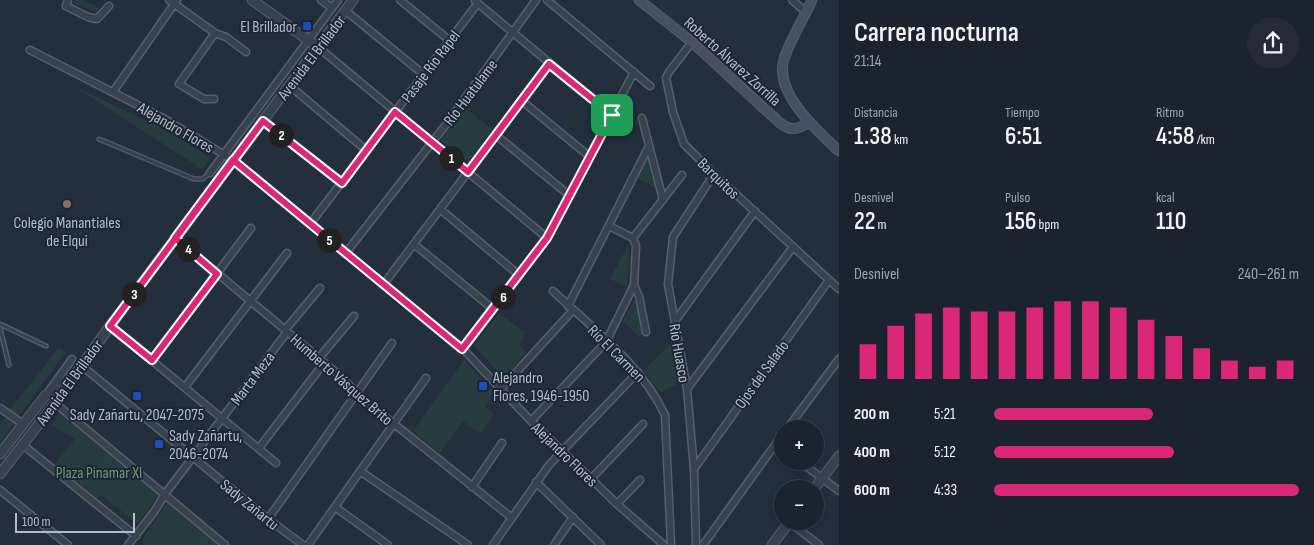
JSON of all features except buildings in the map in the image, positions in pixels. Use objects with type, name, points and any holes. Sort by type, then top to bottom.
[{"type":"main road","name":"Roberto Álvarez Zorrilla","points":[[639,0],[692,42],[774,119],[788,128],[800,128],[810,122]]},
{"type":"main road","points":[[812,0],[791,40],[783,62],[785,88],[810,122],[839,151]]},
{"type":"street","points":[[68,0],[66,6],[88,17],[97,19],[109,6]]},
{"type":"street","points":[[252,0],[318,47],[547,238]]},
{"type":"street","points":[[321,0],[332,8]]},
{"type":"street","name":"Avenida El Brillador","points":[[210,173],[338,0]]},
{"type":"street","name":"Avenida El Brillador","points":[[0,474],[55,403],[175,238],[354,0]]},
{"type":"street","points":[[400,0],[449,40]]},
{"type":"street","name":"Río Huatulame","points":[[345,254],[432,142],[513,34],[536,0]]},
{"type":"street","points":[[547,0],[650,86]]},
{"type":"street","points":[[792,0],[806,12]]},
{"type":"street","points":[[113,92],[173,1],[215,33],[226,37],[246,52]]},
{"type":"street","points":[[476,1],[513,34],[612,115]]},
{"type":"street","name":"Pasaje Río Rapel","points":[[310,224],[424,74],[476,1]]},
{"type":"street","points":[[346,10],[424,74]]},
{"type":"street","points":[[214,99],[204,99],[179,84],[215,33]]},
{"type":"street","name":"Barquitos","points":[[692,42],[666,78],[677,125],[684,144],[714,174],[839,288]]},
{"type":"street","name":"Alejandro Flores","points":[[30,50],[165,119],[233,160],[462,349],[531,421],[664,545]]},
{"type":"street","points":[[383,284],[549,64]]},
{"type":"street","points":[[462,349],[547,238],[634,72]]},
{"type":"street","points":[[290,86],[366,150]]},
{"type":"street","points":[[522,101],[590,157]]},
{"type":"street","points":[[642,118],[663,200]]},
{"type":"street","points":[[263,121],[342,183]]},
{"type":"street","points":[[496,136],[570,196]]},
{"type":"street","points":[[500,390],[571,308],[649,146]]},
{"type":"street","name":"Río Huasco","points":[[696,545],[694,469],[687,390],[668,284],[672,237],[714,174]]},
{"type":"street","points":[[634,238],[682,175]]},
{"type":"street","points":[[440,209],[519,275]]},
{"type":"street","points":[[675,321],[755,211]]},
{"type":"street","points":[[609,226],[634,238]]},
{"type":"street","points":[[152,360],[251,228]]},
{"type":"street","name":"Humberto Vásquez Brito","points":[[175,238],[322,360],[357,394],[512,518]]},
{"type":"street","points":[[531,421],[606,342],[634,285],[636,246],[634,238]]},
{"type":"street","points":[[414,244],[493,309]]},
{"type":"street","points":[[687,390],[793,247]]},
{"type":"street","points":[[185,387],[288,253]]},
{"type":"street","name":"Ojos del Salado","points":[[694,469],[830,280]]},
{"type":"street","points":[[634,285],[639,296],[646,332]]},
{"type":"street","name":"Marta Meza","points":[[128,545],[286,331],[320,288]]},
{"type":"street","name":"Río El Carmen","points":[[553,291],[638,372],[656,396],[665,415],[671,545]]},
{"type":"street","points":[[259,448],[354,316]]},
{"type":"street","points":[[110,326],[276,463]]},
{"type":"street","points":[[268,519],[392,343]]},
{"type":"street","points":[[794,420],[839,358]]},
{"type":"street","name":"Avenida El Brillador","points":[[0,454],[72,359]]},
{"type":"street","points":[[45,396],[79,370]]},
{"type":"street","name":"Sady Zañartu","points":[[79,370],[193,457],[268,519],[303,545]]},
{"type":"street","points":[[493,545],[536,482],[562,450],[638,372]]},
{"type":"street","points":[[308,545],[426,378]]},
{"type":"street","points":[[55,403],[225,545]]},
{"type":"street","points":[[0,408],[23,424]]},
{"type":"street","points":[[591,478],[643,424]]},
{"type":"street","points":[[472,487],[502,444]]},
{"type":"street","points":[[23,445],[136,536]]},
{"type":"street","points":[[703,545],[774,447]]},
{"type":"street","points":[[822,478],[839,456]]},
{"type":"street","points":[[811,470],[839,491]]},
{"type":"street","points":[[360,471],[468,545]]},
{"type":"street","points":[[618,504],[640,480]]},
{"type":"street","points":[[536,482],[601,545]]},
{"type":"street","points":[[0,490],[68,545]]},
{"type":"street","points":[[334,507],[388,545]]},
{"type":"street","points":[[554,545],[573,517]]},
{"type":"street","points":[[772,545],[783,530]]},
{"type":"street","points":[[799,530],[819,545]]},
{"type":"lane","points":[[100,139],[194,179],[202,179],[210,173]]},
{"type":"lane","points":[[0,324],[46,346]]},
{"type":"lane","points":[[0,328],[9,365]]},
{"type":"green space","points":[[75,0],[100,7],[96,12],[74,3]]},
{"type":"green space","points":[[75,87],[164,129],[211,158],[202,169]]},
{"type":"green space","points":[[465,108],[492,129],[468,162],[441,141]]},
{"type":"green space","points":[[648,157],[656,188],[639,179],[638,176]]},
{"type":"green space","points":[[629,243],[630,245],[627,287],[610,279]]},
{"type":"green space","points":[[637,296],[644,331],[640,338],[623,321]]},
{"type":"green space","points":[[499,313],[525,333],[519,346],[526,352],[504,378],[474,346]]},
{"type":"green space","points":[[673,343],[680,382],[661,393],[643,371]]},
{"type":"green space","points":[[58,348],[66,352],[18,417],[9,411]]},
{"type":"green space","points":[[464,360],[494,393],[485,407],[494,414],[480,434],[463,421],[440,453],[413,431]]},
{"type":"green space","name":"Plaza Pinamar XI","points":[[59,413],[159,494],[139,522],[135,522],[101,495],[97,498],[55,464],[75,439],[52,425]]},
{"type":"green space","points":[[7,416],[15,422],[0,443],[0,425]]},
{"type":"green space","points":[[167,502],[218,545],[145,545],[141,542]]},
{"type":"place","name":"El Brillador","points":[[307,26]]},
{"type":"place","name":"Colegio Manantiales de Elqui","points":[[67,204]]},
{"type":"place","name":"Alejandro Flores, 1946-1950","points":[[483,386]]},
{"type":"place","name":"Sady Zañartu, 2047-2075","points":[[137,396]]},
{"type":"place","name":"Sady Zañartu, 2046-2074","points":[[159,444]]},
{"type":"route","points":[[612,115],[547,238],[462,349],[233,160],[175,238],[217,274],[152,360],[110,326],[233,160],[263,121],[342,183],[395,112],[468,172],[549,64],[612,115]]}]
